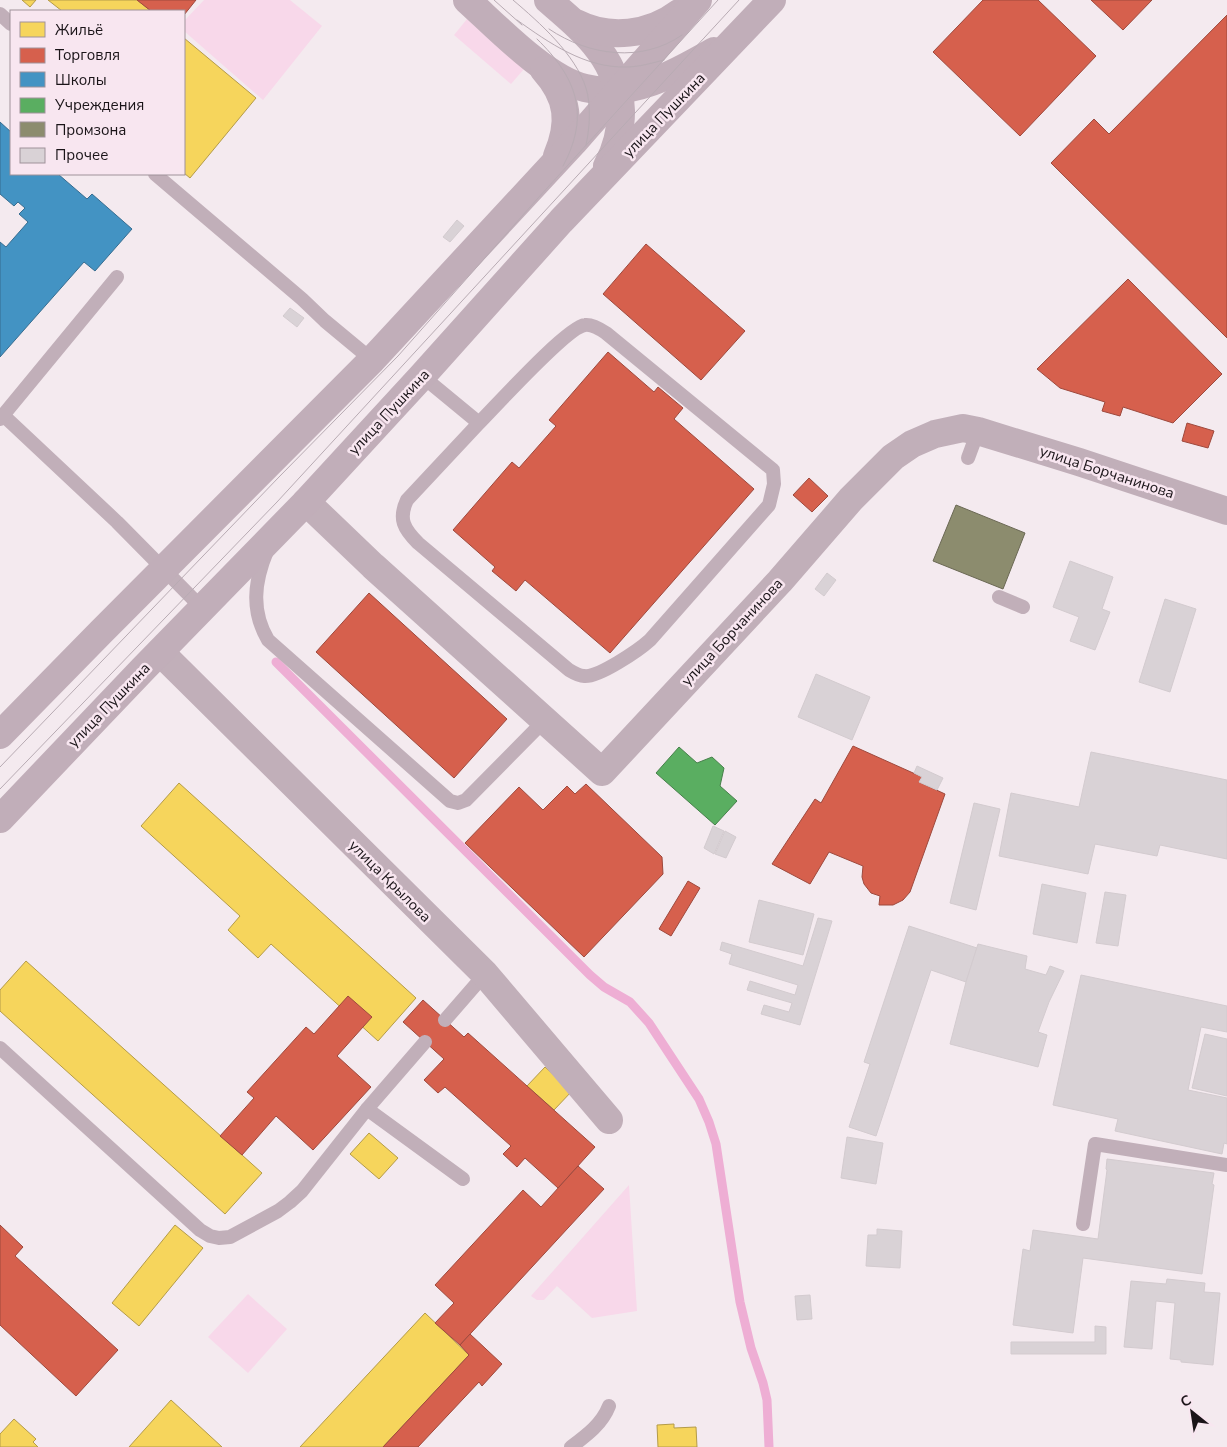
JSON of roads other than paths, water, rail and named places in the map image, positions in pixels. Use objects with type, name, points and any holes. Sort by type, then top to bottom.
[{"type":"main road","points":[[467,0],[554,75],[586,89],[619,90],[657,80],[696,62],[741,34]]},
{"type":"main road","points":[[548,0],[586,34],[605,58],[619,90],[621,129],[613,155],[594,187]]},
{"type":"main road","points":[[572,22],[586,29],[601,32],[628,33],[657,26],[697,0]]},
{"type":"main road","points":[[0,735],[372,360],[530,190],[555,160],[574,142],[697,0]]},
{"type":"main road","name":"улица Пушкина","points":[[0,819],[306,502],[561,221],[772,0]]},
{"type":"main road","points":[[538,63],[552,78],[560,91],[565,109],[566,128],[563,142],[555,160]]},
{"type":"street","name":"улица Борчанинова","points":[[306,502],[602,772],[780,581],[851,499],[893,457],[912,444],[935,434],[963,428],[978,431],[1227,511]]},
{"type":"street","name":"улица Крылова","points":[[160,652],[485,974],[609,1120]]},
{"type":"lane","points":[[0,14],[10,23]]},
{"type":"lane","points":[[156,175],[302,299],[324,321],[372,360]]},
{"type":"lane","points":[[118,277],[2,417],[117,522],[202,608]]},
{"type":"lane","points":[[586,325],[596,327],[606,333],[773,470],[774,484],[769,505],[650,640],[630,656],[596,674],[585,677],[569,670],[418,543],[408,533],[402,520],[407,500],[480,423],[560,340],[578,327],[586,325]]},
{"type":"lane","points":[[422,376],[480,423]]},
{"type":"lane","points":[[968,458],[978,431]]},
{"type":"lane","points":[[273,537],[263,560],[255,601],[259,622],[268,640],[450,801],[458,803],[466,800],[544,721]]},
{"type":"lane","points":[[999,598],[1023,607]]},
{"type":"lane","points":[[445,1020],[485,974]]},
{"type":"lane","points":[[0,1048],[200,1230],[210,1236],[219,1238],[230,1237],[278,1211],[302,1191],[366,1109],[426,1042]]},
{"type":"lane","points":[[366,1109],[463,1179]]},
{"type":"lane","points":[[1083,1224],[1095,1144],[1227,1165]]},
{"type":"lane","points":[[571,1447],[592,1431],[606,1415],[609,1406]]},
{"type":"waterway","points":[[276,662],[590,975],[604,987],[630,1002],[649,1023],[699,1099],[716,1144],[740,1302],[751,1348],[767,1400],[769,1447]]},
{"type":"tram line","points":[[494,0],[522,25]]},
{"type":"tram line","points":[[513,0],[556,40],[581,75],[588,95],[589,124],[586,145]]},
{"type":"tram line","points":[[0,767],[398,356],[538,198],[718,0]]},
{"type":"tram line","points":[[0,789],[277,502],[739,0]]},
{"type":"tram line","points":[[517,20],[555,45],[582,59],[596,63],[631,67],[664,60]]},
{"type":"tram line","points":[[549,29],[581,45],[616,53],[650,50],[682,35]]},
{"type":"tram line","points":[[537,39],[561,68],[570,82],[575,97],[577,113],[576,130],[572,147],[563,166]]}]
